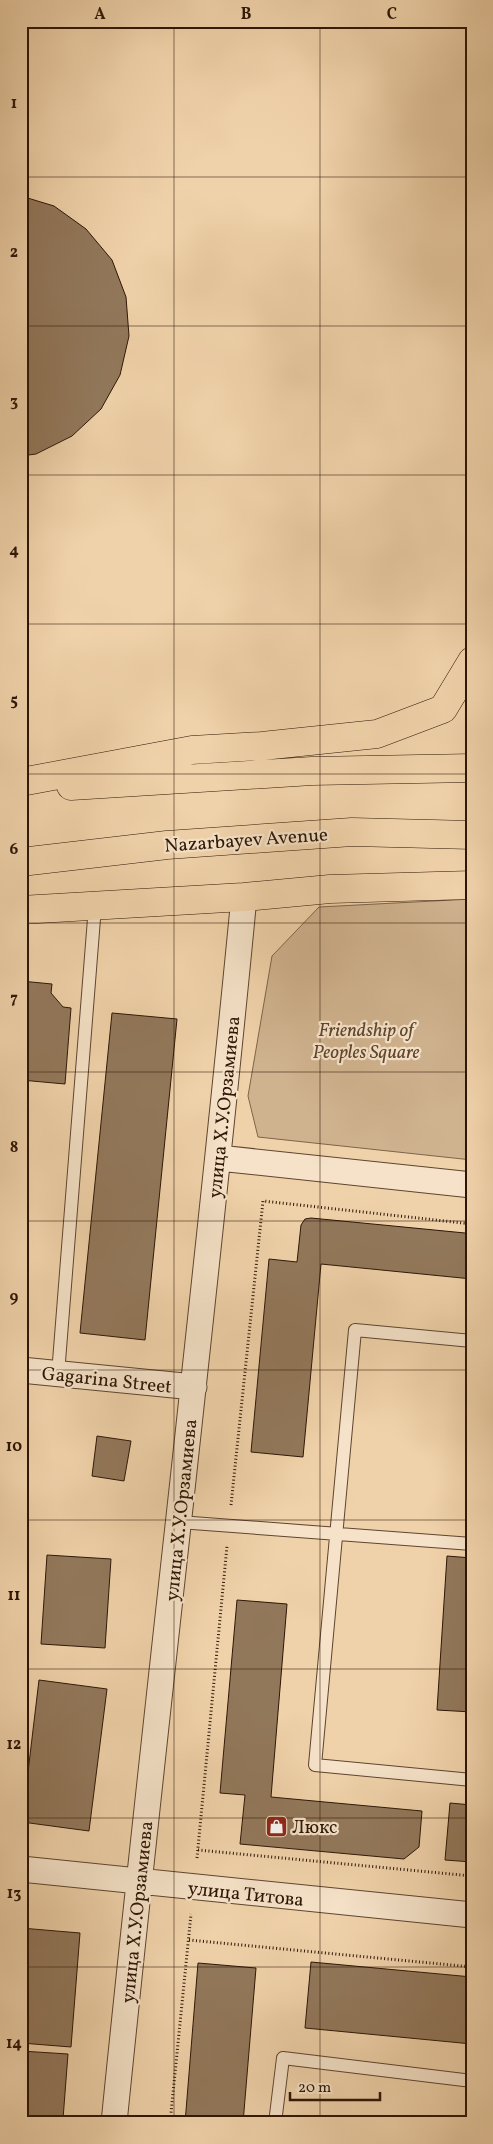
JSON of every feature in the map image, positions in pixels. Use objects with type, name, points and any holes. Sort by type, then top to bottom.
[{"type":"main road","points":[[21,782],[192,750],[262,746],[377,734],[443,709],[472,661]]},
{"type":"main road","points":[[21,789],[312,771],[472,768]]},
{"type":"main road","name":"Nazarbayev Avenue","points":[[21,862],[167,845],[352,832],[472,835]]},
{"type":"main road","points":[[21,910],[244,897],[330,889],[472,885]]},
{"type":"street","name":"улица Х.У.Орзамиева","points":[[114,2123],[138,1882],[219,1158],[244,897]]},
{"type":"street","points":[[219,1158],[472,1185]]},
{"type":"street","name":"Gagarina Street","points":[[21,1370],[194,1387]]},
{"type":"street","name":"улица Титова","points":[[21,1869],[472,1915]]},
{"type":"lane","points":[[58,1374],[95,906]]},
{"type":"lane","points":[[472,1341],[356,1330],[315,1765],[472,1780]]},
{"type":"lane","points":[[178,1522],[472,1544]]},
{"type":"lane","points":[[275,2123],[283,2058],[472,2080]]},
{"type":"path","points":[[170,2123],[263,1201],[472,1224]]},
{"type":"path","points":[[198,1850],[472,1876]]},
{"type":"path","points":[[189,1940],[472,1967]]},
{"type":"green space","name":"Friendship of Peoples Square","points":[[472,899],[472,1160],[258,1137],[248,1096],[272,956],[319,907]]},
{"type":"building","points":[[21,196],[54,206],[86,229],[112,260],[126,297],[129,336],[120,375],[101,409],[72,436],[36,454],[21,456]]},
{"type":"building","points":[[21,981],[52,984],[51,993],[63,1007],[71,1008],[65,1084],[21,1080]]},
{"type":"building","points":[[112,1013],[177,1019],[145,1340],[80,1333]]},
{"type":"building","points":[[311,1218],[465,1233],[472,1236],[472,1279],[321,1264],[303,1457],[251,1452],[269,1259],[297,1262],[301,1225],[305,1219]]},
{"type":"building","points":[[97,1436],[131,1441],[124,1481],[92,1476]]},
{"type":"building","points":[[47,1555],[111,1559],[105,1648],[41,1644]]},
{"type":"building","points":[[447,1556],[472,1558],[472,1712],[437,1710]]},
{"type":"building","points":[[237,1600],[287,1604],[271,1797],[422,1811],[419,1847],[404,1859],[240,1844],[245,1795],[220,1793]]},
{"type":"building","points":[[39,1680],[107,1689],[89,1831],[22,1822]]},
{"type":"building","points":[[450,1803],[472,1805],[472,1862],[445,1860]]},
{"type":"building","points":[[21,1928],[80,1933],[71,2047],[21,2043]]},
{"type":"building","points":[[311,1962],[472,1977],[472,2044],[305,2028]]},
{"type":"building","points":[[198,1963],[256,1968],[243,2123],[185,2123]]},
{"type":"building","points":[[21,2051],[68,2054],[63,2119],[21,2116]]},
{"type":"place","name":"Люкс","points":[[276,1826]]}]
